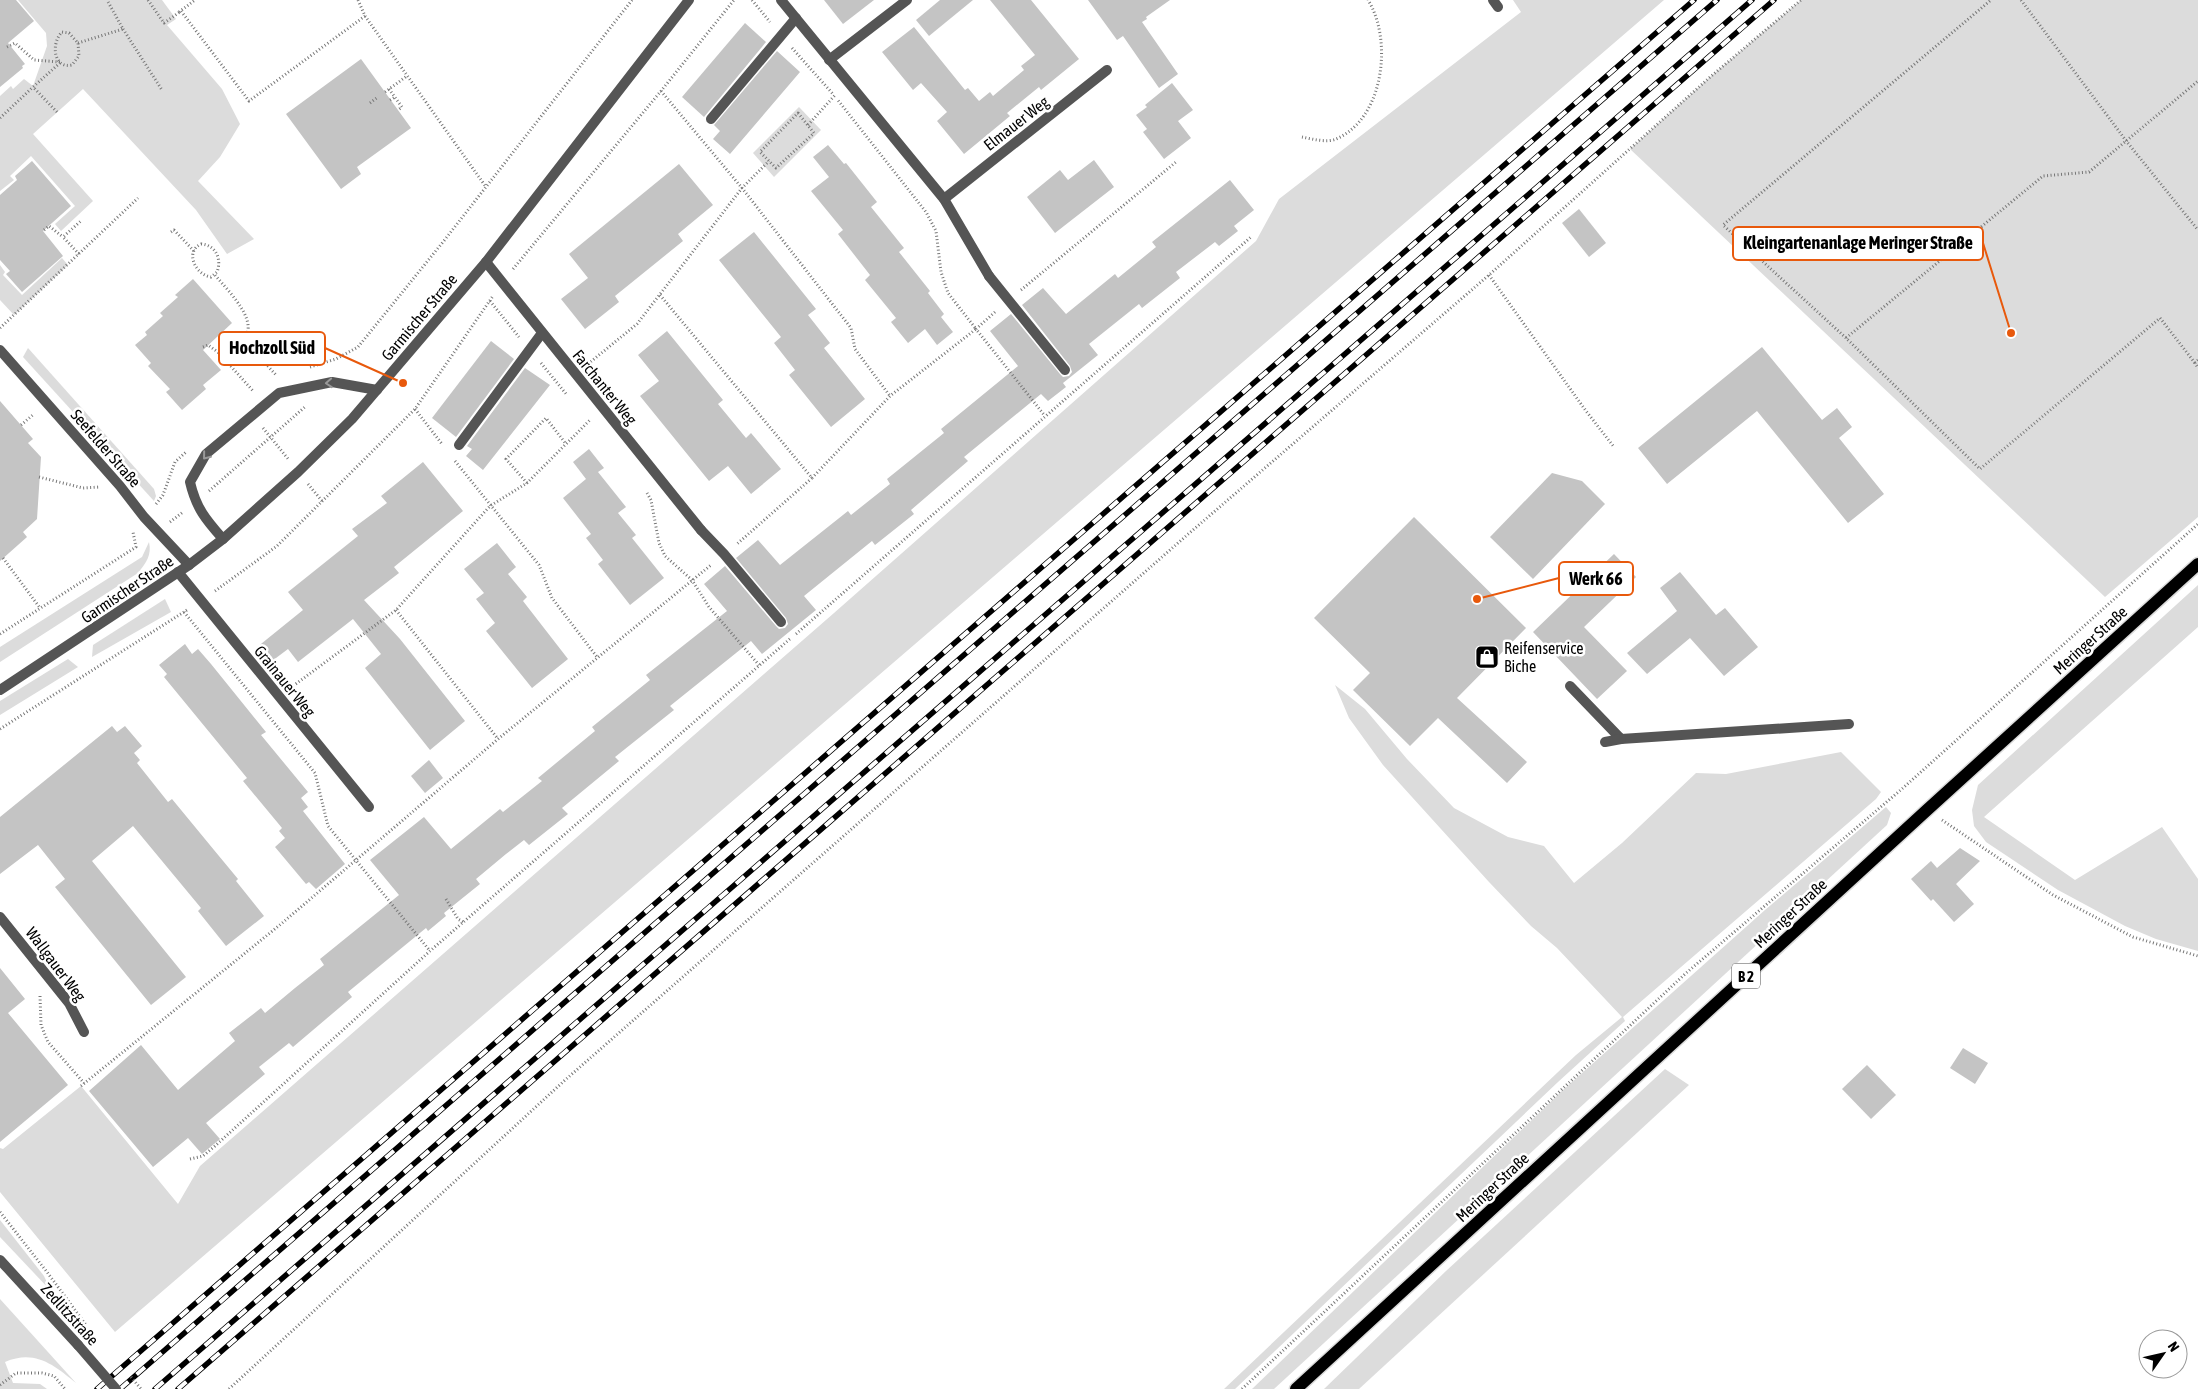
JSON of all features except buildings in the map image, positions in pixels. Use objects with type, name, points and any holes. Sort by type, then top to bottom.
[{"type":"main road","name":"Meringer Straße","points":[[1296,1389],[1926,810],[2198,564]]},
{"type":"street","name":"Garmischer Straße","points":[[0,690],[189,565],[223,539],[298,472],[352,419],[486,262],[689,0]]},
{"type":"street","points":[[781,0],[944,200],[989,276],[1065,370]]},
{"type":"street","points":[[829,60],[907,0]]},
{"type":"street","points":[[711,119],[796,18]]},
{"type":"street","name":"Elmauer Weg","points":[[944,200],[1107,70]]},
{"type":"street","name":"Farchanter Weg","points":[[486,262],[701,530],[724,554],[781,622]]},
{"type":"street","points":[[459,445],[542,333]]},
{"type":"street","name":"Seefelder Straße","points":[[0,350],[120,486],[157,532],[189,565]]},
{"type":"street","points":[[223,539],[202,515],[190,482],[206,454],[280,392],[332,382],[377,390]]},
{"type":"street","name":"Grainauer Weg","points":[[178,572],[369,807]]},
{"type":"street","points":[[1570,686],[1621,739]]},
{"type":"street","points":[[1605,742],[1621,739],[1849,724]]},
{"type":"street","name":"Wallgauer Weg","points":[[0,917],[69,1003],[84,1032]]},
{"type":"street","name":"Zedlitzstraße","points":[[0,1260],[116,1389]]},
{"type":"path","points":[[107,0],[162,90]]},
{"type":"path","points":[[148,0],[164,23],[195,0]]},
{"type":"path","points":[[358,0],[365,16],[486,188]]},
{"type":"path","points":[[303,369],[336,359],[358,347],[486,188],[632,0]]},
{"type":"path","points":[[752,0],[834,96],[926,212],[936,231],[941,272],[948,293],[1045,416]]},
{"type":"path","points":[[1302,137],[1335,140],[1352,130],[1370,108],[1377,87],[1381,60],[1381,31],[1368,0]]},
{"type":"path","points":[[229,1389],[564,1081],[1186,536],[1489,276],[1708,78],[1801,0]]},
{"type":"path","points":[[1991,0],[1723,225],[1846,338],[1980,469],[2160,318],[2196,362],[2198,368]]},
{"type":"path","points":[[2021,0],[2127,142],[2198,230]]},
{"type":"path","points":[[179,12],[249,101],[365,16]]},
{"type":"path","points":[[78,43],[123,29]]},
{"type":"path","points":[[7,47],[15,43],[34,60],[61,62],[69,66],[79,56],[78,43],[69,33],[62,32],[55,41],[54,50],[61,62]]},
{"type":"path","points":[[0,118],[61,62]]},
{"type":"path","points":[[385,92],[407,76]]},
{"type":"path","points":[[808,125],[848,81]]},
{"type":"path","points":[[1846,338],[2043,176],[2090,172],[2198,82]]},
{"type":"path","points":[[33,86],[56,112]]},
{"type":"path","points":[[389,89],[402,107],[398,110]]},
{"type":"path","points":[[661,91],[742,188],[851,328],[855,349],[890,396]]},
{"type":"path","points":[[370,103],[378,97]]},
{"type":"path","points":[[390,100],[395,97]]},
{"type":"path","points":[[798,113],[814,133],[776,168],[770,162],[760,152],[798,113]]},
{"type":"path","points":[[575,374],[637,324],[742,188],[770,162]]},
{"type":"path","points":[[40,993],[40,1025],[48,1042],[83,1084],[112,1063],[357,860],[498,739],[724,554],[812,478],[890,396],[976,329],[1176,162]]},
{"type":"path","points":[[0,328],[138,198]]},
{"type":"path","points":[[63,237],[82,220]]},
{"type":"path","points":[[44,230],[49,226],[63,237],[79,254]]},
{"type":"path","points":[[171,232],[174,230],[194,251]]},
{"type":"path","points":[[190,1159],[202,1156],[215,1146],[463,922],[1251,236]]},
{"type":"path","points":[[201,244],[209,246],[216,252],[219,265],[215,275],[205,276],[198,270],[193,260],[194,251],[201,244]]},
{"type":"path","points":[[215,275],[243,308],[249,323],[244,340],[232,350],[219,354]]},
{"type":"path","points":[[1489,276],[1614,447]]},
{"type":"path","points":[[660,295],[812,478]]},
{"type":"path","points":[[490,301],[572,400]]},
{"type":"path","points":[[244,340],[276,375]]},
{"type":"path","points":[[204,347],[208,345],[219,354],[254,392]]},
{"type":"path","points":[[268,380],[276,375],[285,373]]},
{"type":"path","points":[[261,386],[242,402],[322,501]]},
{"type":"path","points":[[0,634],[157,532],[196,502],[310,402]]},
{"type":"path","points":[[278,697],[396,610],[490,506],[527,483],[603,408]]},
{"type":"path","points":[[415,409],[444,446]]},
{"type":"path","points":[[584,414],[595,428]]},
{"type":"path","points":[[527,483],[506,458],[546,418],[566,444]]},
{"type":"path","points":[[136,546],[133,532],[163,495],[175,462],[188,450]]},
{"type":"path","points":[[450,453],[490,506],[539,565],[552,598],[597,657]]},
{"type":"path","points":[[39,477],[83,488],[120,486]]},
{"type":"path","points":[[641,486],[651,500],[659,543],[665,556],[692,580],[709,607],[759,666]]},
{"type":"path","points":[[1242,1389],[1684,974],[1903,788],[2198,524]]},
{"type":"path","points":[[3,558],[40,608]]},
{"type":"path","points":[[396,610],[498,739]]},
{"type":"path","points":[[184,612],[315,773],[328,826],[430,951]]},
{"type":"path","points":[[1926,810],[2053,895],[2133,937],[2198,956]]},
{"type":"path","points":[[446,899],[458,919],[463,922]]},
{"type":"path","points":[[0,1212],[86,1326]]},
{"type":"path","points":[[0,1386],[16,1373],[42,1373],[54,1376],[65,1389]]},
{"type":"shaded area","points":[[18,0],[162,0],[176,19],[167,25],[222,89],[240,124],[220,157],[198,181],[254,239],[227,254],[196,210],[83,89],[33,134],[93,201],[61,231],[55,224],[75,206],[31,156],[10,176],[14,180],[0,191],[0,96],[11,86],[13,89],[24,79],[33,86],[47,46],[46,33]]},
{"type":"shaded area","points":[[1513,0],[1664,0],[115,1332],[0,1192],[0,1148],[3,1149],[81,1086],[178,1204],[200,1166],[834,613],[1256,241],[1279,199],[1521,12]]},
{"type":"shaded area","points":[[1801,0],[2198,0],[2198,517],[2105,597],[1630,149],[1709,78]]},
{"type":"shaded area","points":[[799,107],[821,130],[774,177],[753,153]]},
{"type":"shaded area","points":[[62,258],[68,265],[14,315],[0,300],[0,265],[5,272],[3,275],[22,295]]},
{"type":"shaded area","points":[[28,348],[154,489],[156,496],[154,501],[23,357]]},
{"type":"shaded area","points":[[149,542],[150,551],[148,559],[138,573],[0,662],[0,647],[142,557]]},
{"type":"shaded area","points":[[2198,585],[2198,627],[1984,817],[2075,880],[2162,827],[2198,879],[2198,951],[2156,939],[2125,926],[2058,890],[1986,842],[1974,826],[1972,810],[1978,785]]},
{"type":"shaded area","points":[[165,599],[171,612],[92,657],[93,645]]},
{"type":"shaded area","points":[[68,659],[78,667],[0,715],[0,701]]},
{"type":"shaded area","points":[[1335,685],[1365,709],[1407,759],[1454,808],[1508,837],[1544,846],[1574,883],[1622,843],[1696,773],[1726,774],[1841,752],[1881,792],[1876,799],[1623,1017],[1625,1021],[1558,1082],[1235,1389],[1224,1389],[1576,1055],[1622,1017],[1557,948],[1531,926],[1489,882],[1383,765],[1349,718]]},
{"type":"shaded area","points":[[1886,807],[1891,813],[1887,825],[1274,1389],[1252,1389],[1563,1090],[1765,910]]},
{"type":"shaded area","points":[[1665,1069],[1689,1085],[1359,1389],[1324,1389],[1446,1271]]},
{"type":"shaded area","points":[[0,1220],[44,1276],[51,1291],[0,1237]]},
{"type":"shaded area","points":[[0,1299],[76,1383],[52,1365],[35,1358],[26,1357],[5,1362],[13,1383],[40,1384],[47,1389],[0,1389]]},
{"type":"railway","points":[[97,1389],[1694,0]]},
{"type":"railway","points":[[120,1389],[1717,0]]},
{"type":"railway","points":[[155,1389],[1752,0]]},
{"type":"railway","points":[[178,1389],[1774,0]]},
{"type":"place","name":"Kleingartenanlage Meringer Straße","points":[[2011,333]]},
{"type":"place","name":"Hochzoll Süd","points":[[403,383]]},
{"type":"place","name":"Werk 66","points":[[1477,599]]},
{"type":"place","name":"Reifenservice Biche","points":[[1487,657]]}]
